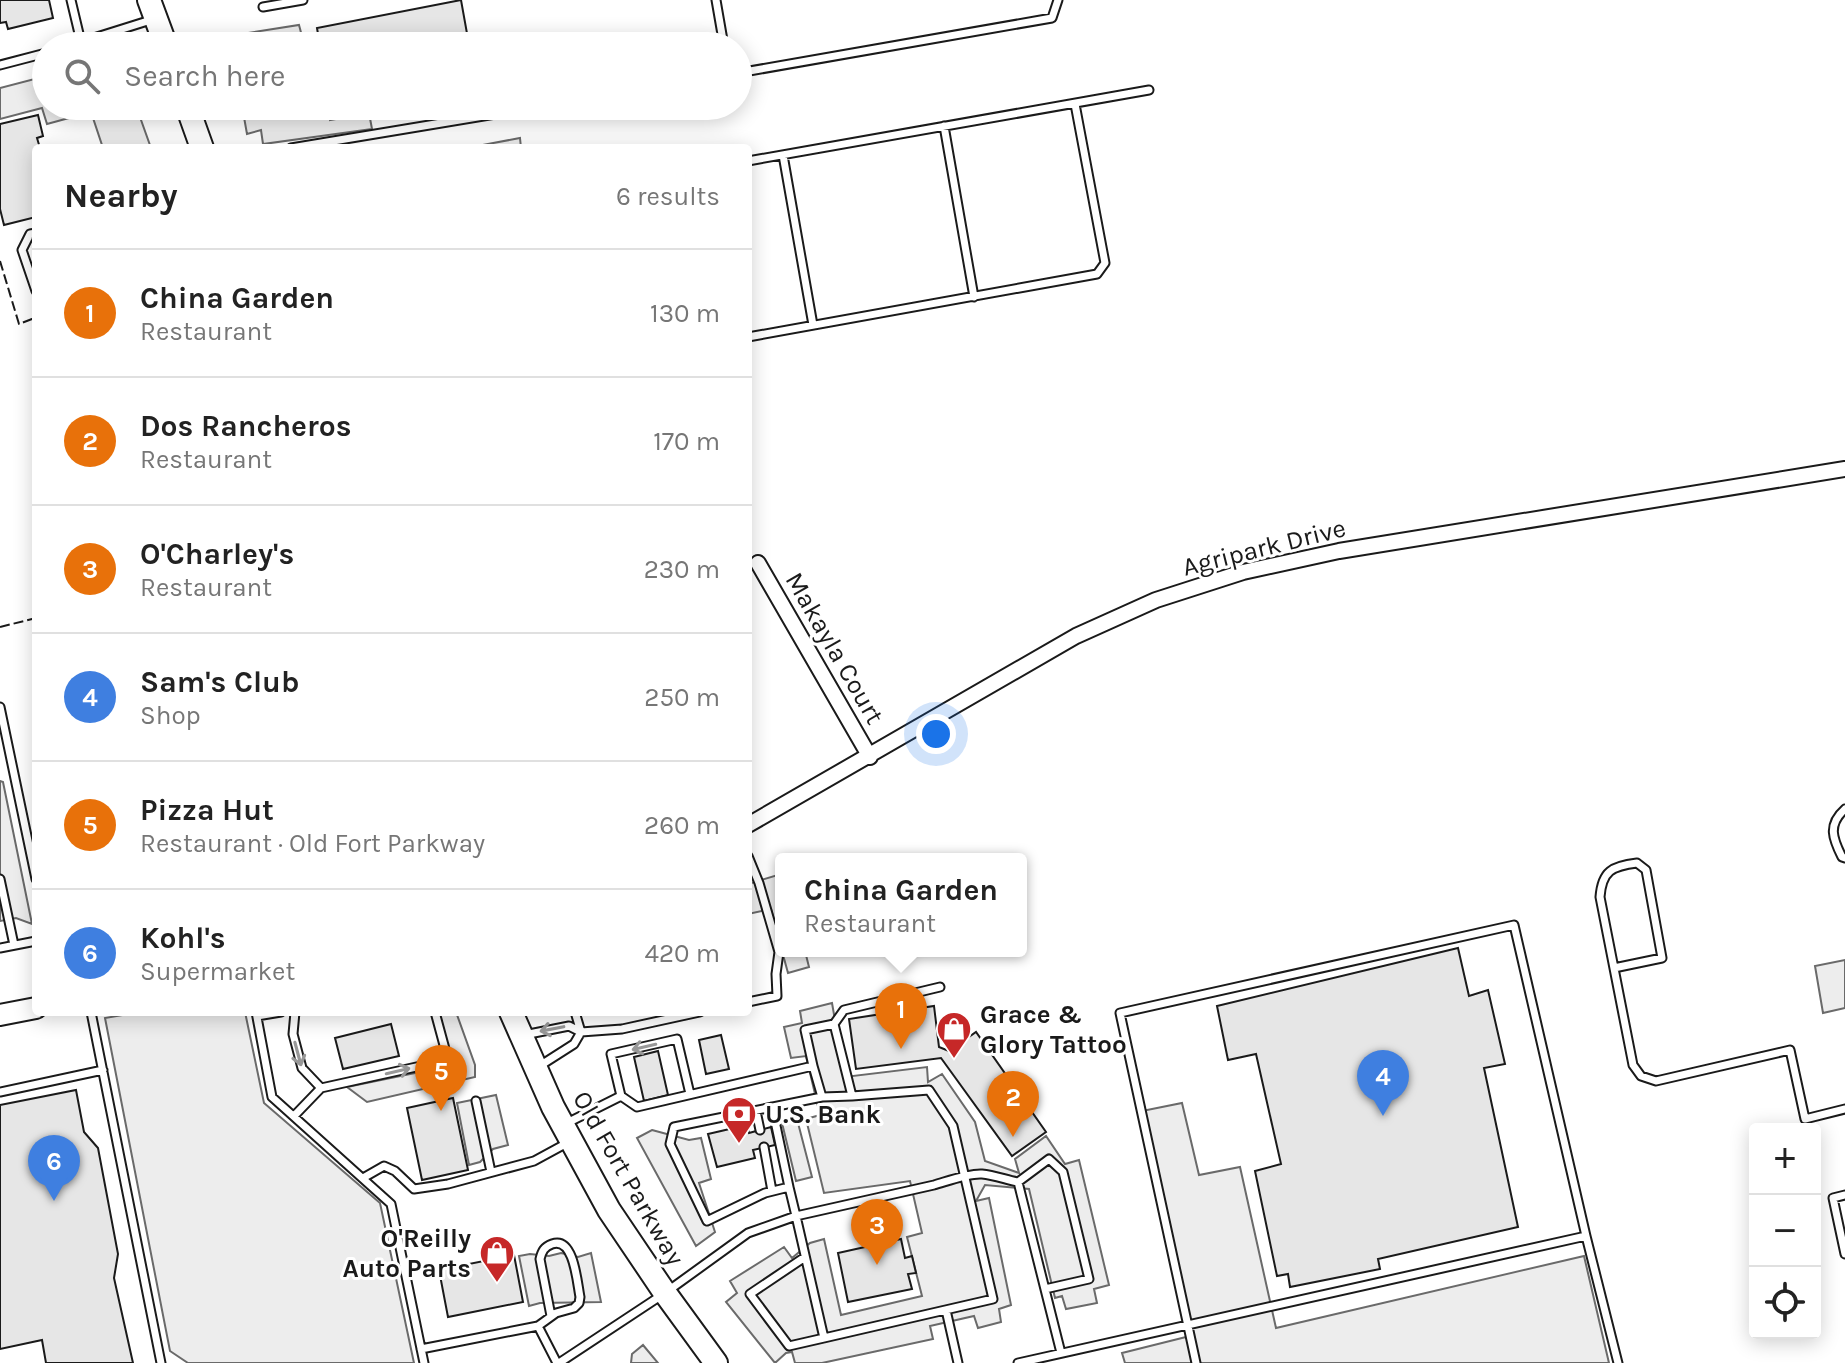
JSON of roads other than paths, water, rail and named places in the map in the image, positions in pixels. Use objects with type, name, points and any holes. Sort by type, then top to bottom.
[{"type":"main road","points":[[153,9],[161,32]]},
{"type":"main road","points":[[192,120],[201,144]]},
{"type":"main road","name":"Old Fort Parkway","points":[[513,1016],[567,1133],[609,1210],[716,1363]]},
{"type":"street","name":"Agripark Drive","points":[[752,823],[1076,636],[1156,600],[1243,572],[1355,549],[1845,469]]},
{"type":"street","name":"Makayla Court","points":[[753,562],[870,757]]},
{"type":"street","points":[[0,1015],[32,1009]]},
{"type":"lane","points":[[71,0],[79,32]]},
{"type":"lane","points":[[263,7],[303,0]]},
{"type":"lane","points":[[716,0],[722,32]]},
{"type":"lane","points":[[752,71],[1052,18],[1058,0]]},
{"type":"lane","points":[[103,32],[153,9]]},
{"type":"lane","points":[[0,65],[32,57]]},
{"type":"lane","points":[[752,160],[1149,90]]},
{"type":"lane","points":[[752,336],[1097,274],[1105,263],[1075,104]]},
{"type":"lane","points":[[315,144],[460,120]]},
{"type":"lane","points":[[944,126],[974,297]]},
{"type":"lane","points":[[783,155],[813,325]]},
{"type":"lane","points":[[32,234],[22,250],[32,279]]},
{"type":"lane","points":[[0,707],[4,746],[32,862]]},
{"type":"lane","points":[[1845,809],[1836,817],[1832,836],[1845,858]]},
{"type":"lane","points":[[1614,968],[1662,958],[1646,870],[1637,863],[1620,865],[1606,873],[1600,897],[1633,1065],[1641,1076],[1656,1081],[1790,1050],[1805,1119],[1845,1109]]},
{"type":"lane","points":[[752,866],[775,938]]},
{"type":"lane","points":[[0,879],[14,945]]},
{"type":"lane","points":[[752,885],[759,883]]},
{"type":"lane","points":[[1196,1363],[1120,1013],[1514,925],[1618,1363]]},
{"type":"lane","points":[[0,948],[32,942]]},
{"type":"lane","points":[[752,1001],[777,996],[778,957]]},
{"type":"lane","points":[[822,1097],[805,1030],[834,1024],[844,1010],[940,987]]},
{"type":"lane","points":[[92,1016],[161,1363]]},
{"type":"lane","points":[[256,1016],[272,1097],[391,1204],[424,1363]]},
{"type":"lane","points":[[295,1016],[293,1034],[302,1068],[321,1088]]},
{"type":"lane","points":[[294,1116],[321,1088],[448,1060],[436,1016]]},
{"type":"lane","points":[[536,1068],[574,1044],[581,1032],[576,1016]]},
{"type":"lane","points":[[522,1035],[569,1026],[581,1032],[622,1029],[682,1016]]},
{"type":"lane","points":[[834,1024],[852,1096]]},
{"type":"lane","points":[[690,1094],[677,1039],[611,1054],[621,1096],[637,1107],[813,1066]]},
{"type":"lane","points":[[0,1092],[103,1070]]},
{"type":"lane","points":[[789,1187],[765,1193],[707,1221],[670,1144],[674,1127],[822,1097],[929,1090],[953,1126],[993,1299],[789,1346],[750,1294],[805,1257]]},
{"type":"lane","points":[[363,1178],[384,1166],[395,1171],[414,1189],[448,1184],[534,1161],[567,1133],[621,1096]]},
{"type":"lane","points":[[476,1101],[491,1172]]},
{"type":"lane","points":[[772,1107],[824,1338]]},
{"type":"lane","points":[[756,1111],[760,1130]]},
{"type":"lane","points":[[764,1147],[772,1191]]},
{"type":"lane","points":[[538,1326],[558,1363],[665,1293],[748,1233],[796,1216],[981,1174],[1018,1182],[1049,1159],[1063,1172],[1089,1279],[1045,1289]]},
{"type":"lane","points":[[1018,1182],[1061,1353]]},
{"type":"lane","points":[[1845,1195],[1833,1198],[1845,1254]]},
{"type":"lane","points":[[1021,1363],[1586,1236]]},
{"type":"lane","points":[[421,1349],[538,1326],[561,1310],[574,1308],[580,1297],[570,1252],[566,1245],[559,1242],[548,1245],[540,1259],[551,1316]]},
{"type":"lane","points":[[946,1310],[958,1363]]},
{"type":"place","name":"China Garden","points":[[901,1049]]},
{"type":"place","name":"Grace & Glory Tattoo","points":[[954,1060]]},
{"type":"place","name":"Pizza Hut","points":[[441,1111]]},
{"type":"place","name":"Sam's Club","points":[[1383,1116]]},
{"type":"place","name":"Dos Rancheros","points":[[1013,1137]]},
{"type":"place","name":"U.S. Bank","points":[[739,1145]]},
{"type":"place","name":"Kohl's","points":[[54,1201]]},
{"type":"place","name":"O'Charley's","points":[[877,1265]]},
{"type":"place","name":"O'Reilly Auto Parts","points":[[497,1284]]}]
